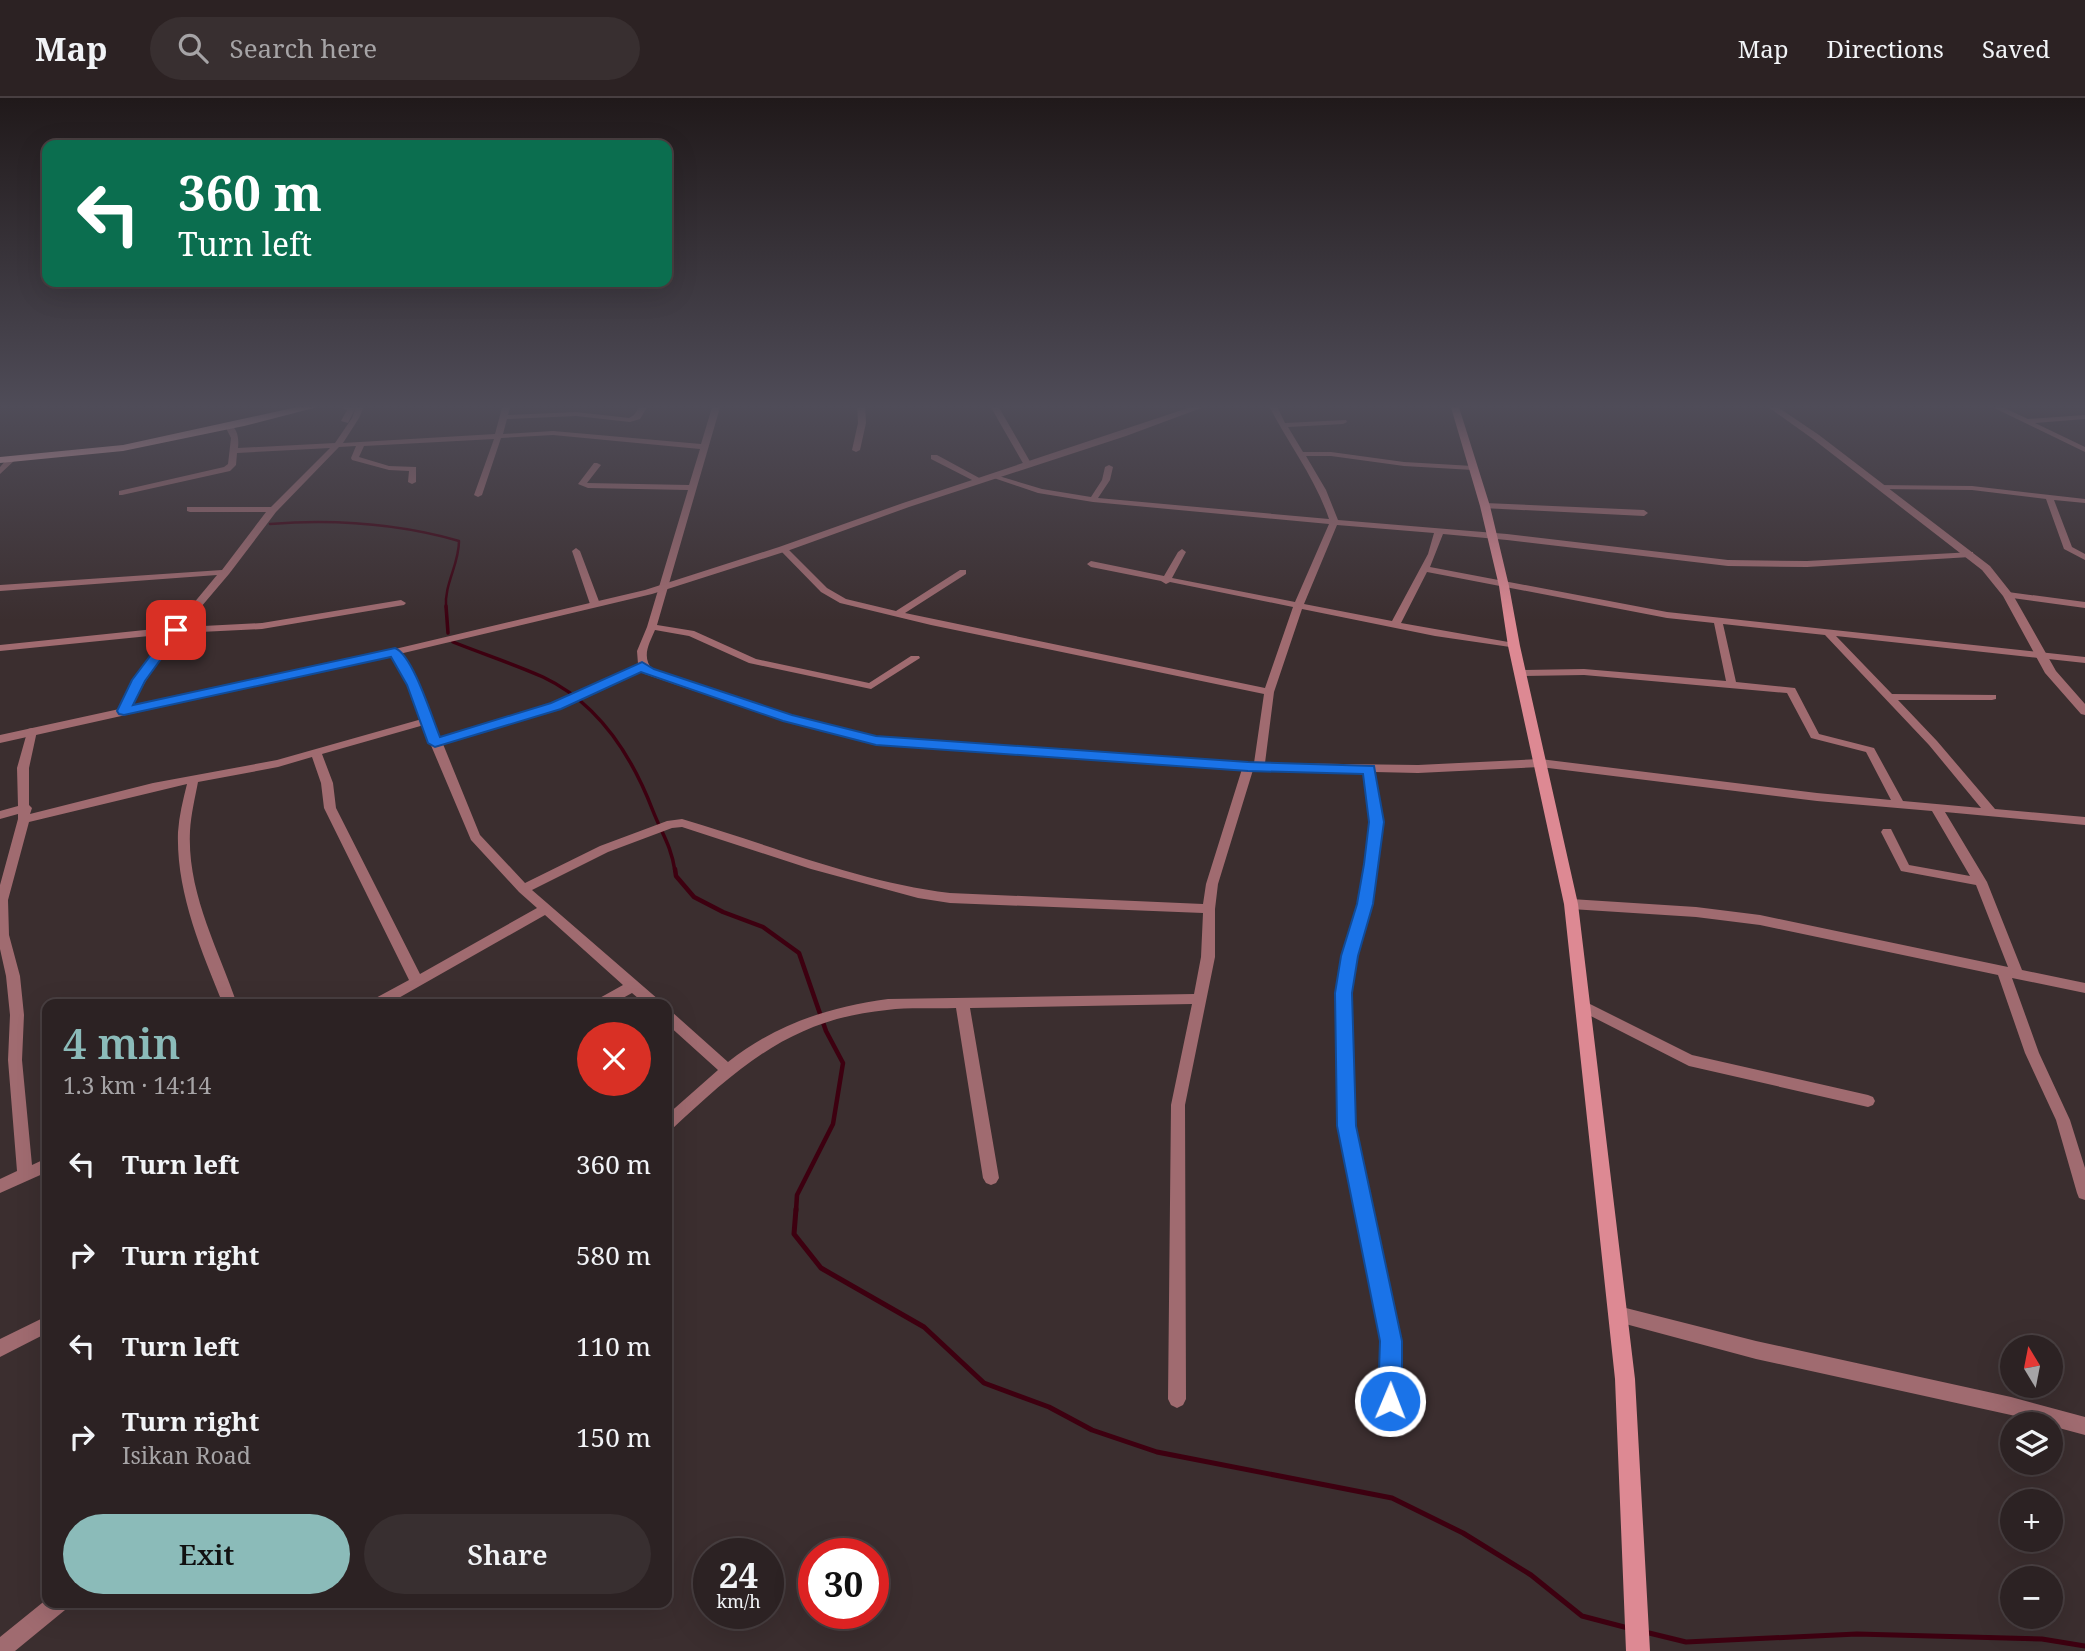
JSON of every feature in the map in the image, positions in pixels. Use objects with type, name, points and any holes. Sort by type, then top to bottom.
[{"type":"main road","points":[[1476,476],[1486,506],[1504,586],[1514,646],[1571,904],[1625,1379],[1638,1651]]},
{"type":"street","points":[[122,493],[196,476]]},
{"type":"street","points":[[124,711],[139,680],[176,630],[226,572],[273,510],[305,476]]},
{"type":"street","points":[[412,476],[412,482]]},
{"type":"street","points":[[478,495],[484,476]]},
{"type":"street","points":[[588,476],[582,484],[693,488]]},
{"type":"street","points":[[696,476],[652,627],[640,656],[642,666],[649,672],[788,718],[876,740],[1254,767],[1369,769],[1540,763],[1899,805],[2085,821]]},
{"type":"street","points":[[971,476],[979,481]]},
{"type":"street","points":[[0,739],[395,652],[664,586],[783,549],[991,476]]},
{"type":"street","points":[[994,476],[1041,491],[1093,500],[1492,537],[1728,564],[1807,565],[1969,554]]},
{"type":"street","points":[[1093,500],[1107,476]]},
{"type":"street","points":[[1177,1399],[1178,1105],[1208,957],[1212,884],[1254,767],[1269,692],[1298,606],[1335,522],[1316,476]]},
{"type":"street","points":[[1866,476],[1986,568],[2008,595],[2051,673],[2085,711]]},
{"type":"street","points":[[1880,487],[1972,488],[2085,500]]},
{"type":"street","points":[[2049,497],[2068,549],[2085,557]]},
{"type":"street","points":[[1486,506],[1644,513]]},
{"type":"street","points":[[190,509],[273,510]]},
{"type":"street","points":[[1395,625],[1424,569],[1439,532]]},
{"type":"street","points":[[783,549],[830,596],[897,614],[1269,692]]},
{"type":"street","points":[[576,551],[595,604]]},
{"type":"street","points":[[1166,581],[1182,552]]},
{"type":"street","points":[[1091,564],[1166,581],[1514,646]]},
{"type":"street","points":[[1424,569],[1504,586],[1718,621],[2085,660]]},
{"type":"street","points":[[0,589],[226,572]]},
{"type":"street","points":[[897,614],[964,572]]},
{"type":"street","points":[[2008,595],[2085,605]]},
{"type":"street","points":[[0,648],[176,630],[262,626],[401,603]]},
{"type":"street","points":[[1718,621],[1731,685]]},
{"type":"street","points":[[652,627],[691,634],[769,666],[871,687],[915,658]]},
{"type":"street","points":[[1829,634],[1963,777],[1992,813]]},
{"type":"street","points":[[395,652],[413,685],[475,837],[523,889],[648,999]]},
{"type":"street","points":[[435,743],[556,706],[642,666]]},
{"type":"street","points":[[1521,673],[1584,672],[1791,690],[1815,736],[1870,750],[1899,805]]},
{"type":"street","points":[[1888,697],[1992,697]]},
{"type":"street","points":[[0,815],[25,813],[193,780],[316,753],[428,722]]},
{"type":"street","points":[[25,1174],[16,1085],[17,1015],[13,976],[3,935],[2,900],[25,813],[23,768],[32,732]]},
{"type":"street","points":[[316,753],[327,783],[330,808],[417,982]]},
{"type":"street","points":[[1369,769],[1376,822],[1372,864],[1365,904],[1349,956],[1343,993],[1346,1126],[1390,1330],[1390,1401]]},
{"type":"street","points":[[193,780],[184,835],[186,871],[195,907],[228,999]]},
{"type":"street","points":[[1937,809],[1981,882],[1999,922],[2032,1053],[2063,1120],[2085,1193]]},
{"type":"street","points":[[523,889],[604,849],[671,824],[686,823],[732,841],[918,894],[950,898],[1209,909]]},
{"type":"street","points":[[1887,832],[1905,868],[1981,882]]},
{"type":"street","points":[[1571,904],[1751,919],[2085,988]]},
{"type":"street","points":[[386,999],[546,909]]},
{"type":"street","points":[[610,999],[633,986]]},
{"type":"street","points":[[672,1119],[727,1069],[775,1036],[817,1016],[888,1004],[1198,999]]},
{"type":"street","points":[[962,1003],[991,1178]]},
{"type":"street","points":[[1582,1005],[1689,1060],[1868,1101]]},
{"type":"street","points":[[672,1020],[727,1069]]},
{"type":"street","points":[[0,1186],[42,1167]]},
{"type":"street","points":[[1618,1314],[1756,1350],[2011,1406],[2085,1426]]},
{"type":"street","points":[[0,1348],[42,1327]]},
{"type":"street","points":[[0,1650],[52,1608]]},
{"type":"waterway","points":[[270,524],[318,522],[389,526],[459,541],[446,606]]},
{"type":"waterway","points":[[446,606],[448,633]]},
{"type":"waterway","points":[[453,642],[543,677],[563,688],[596,716],[611,733],[635,771],[669,847],[675,871]]},
{"type":"waterway","points":[[675,869],[676,876],[694,897],[723,912],[763,927],[799,953],[826,1031],[843,1063],[833,1124],[797,1195],[796,1211]]},
{"type":"waterway","points":[[796,1209],[794,1234],[821,1268],[924,1327],[984,1383],[1049,1407],[1092,1430],[1157,1452],[1392,1498],[1463,1533],[1531,1575],[1582,1616],[1628,1628]]},
{"type":"waterway","points":[[1645,1632],[1686,1642],[1857,1634],[2042,1639],[2085,1646]]},
{"type":"route","points":[[176,630],[139,680],[124,711],[395,652],[413,685],[435,743],[556,706],[642,666],[649,672],[788,718],[876,740],[1248,767],[1369,769],[1376,822],[1372,864],[1365,904],[1349,956],[1343,993],[1346,1126],[1353,1167],[1384,1295],[1391,1341],[1390,1401]]}]
